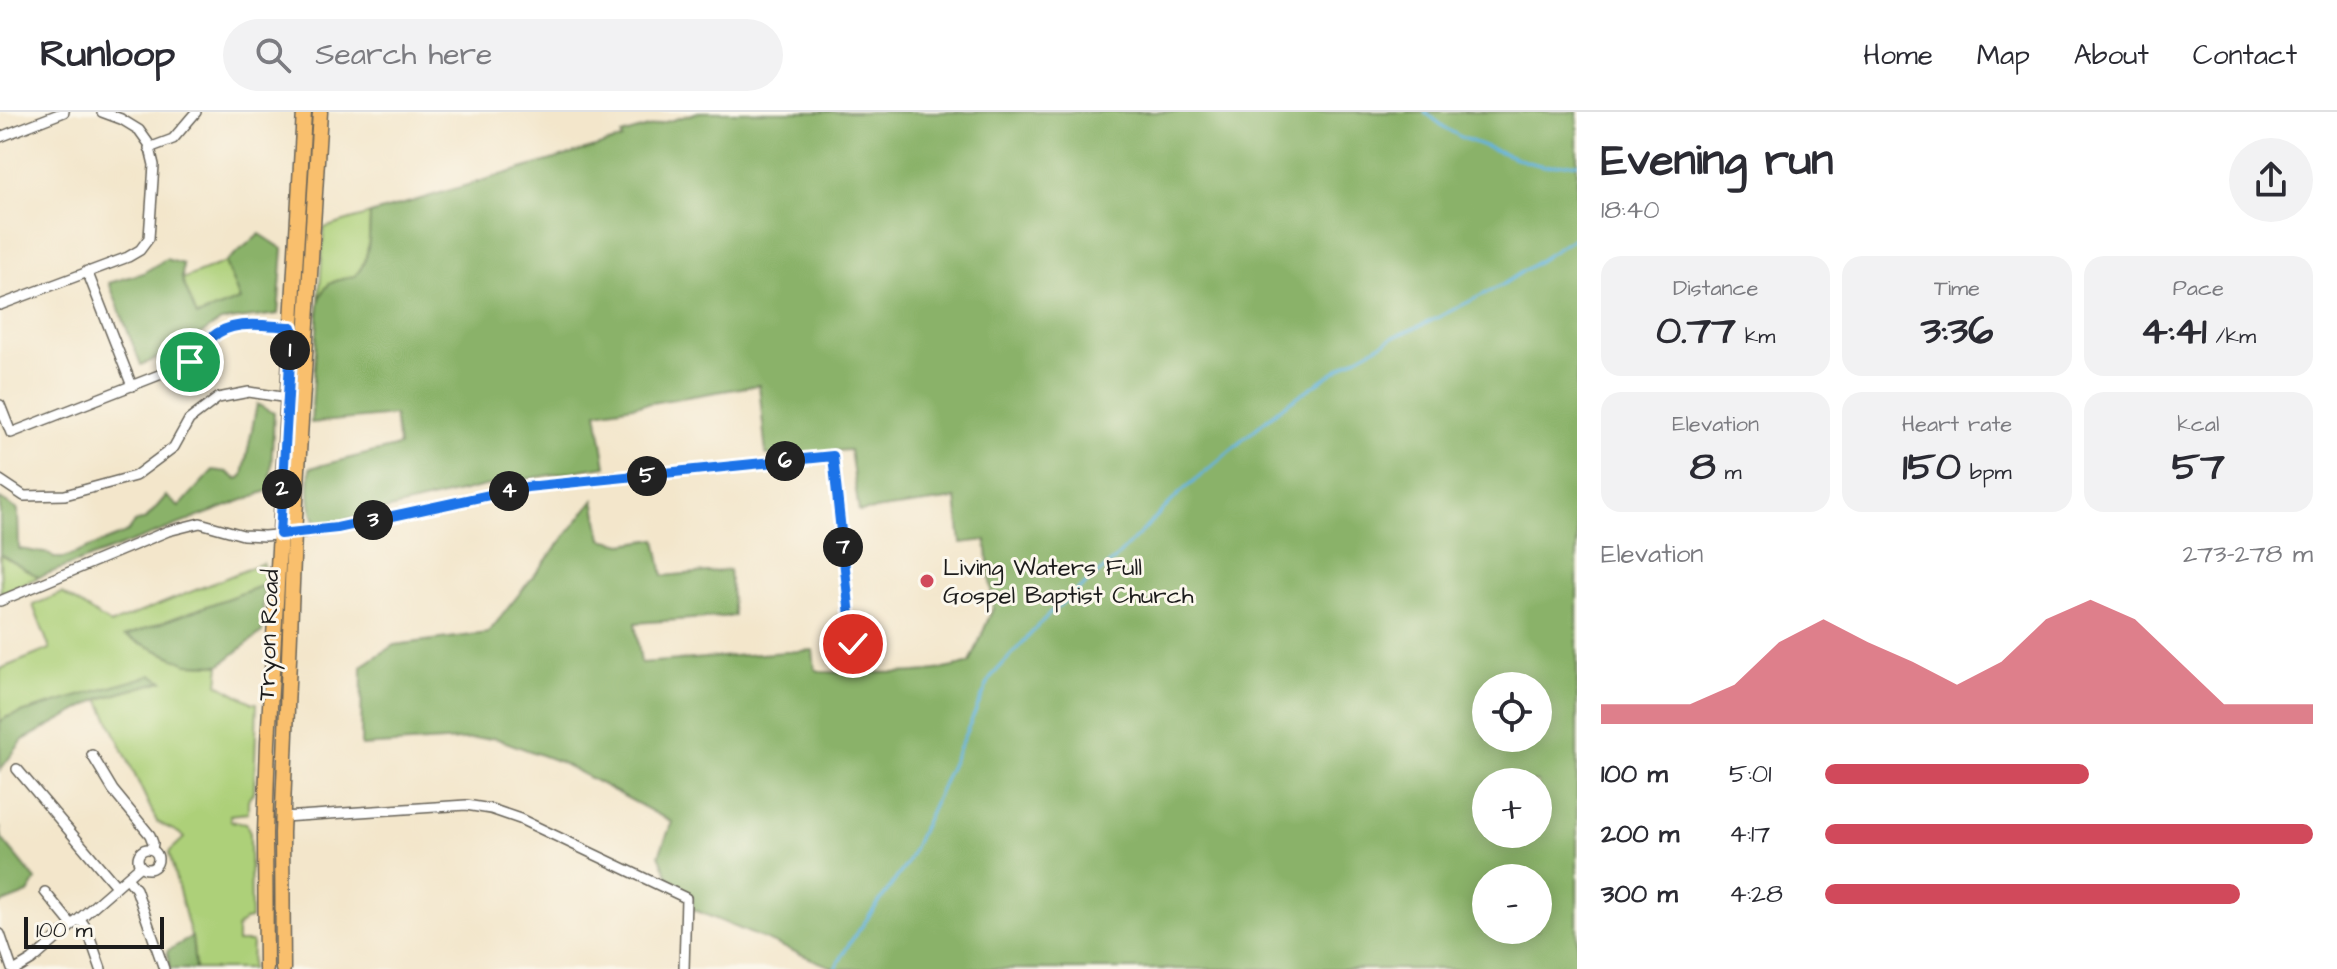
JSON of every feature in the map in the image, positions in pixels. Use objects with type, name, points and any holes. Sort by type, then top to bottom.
[{"type":"main road","name":"Tryon Road","points":[[283,969],[288,398],[304,112]]},
{"type":"main road","name":"Tryon Road","points":[[266,969],[265,833],[320,112]]},
{"type":"street","points":[[0,137],[64,112]]},
{"type":"street","points":[[0,305],[136,253],[147,242],[151,229],[154,170],[149,148],[144,136],[133,125],[102,112]]},
{"type":"street","points":[[149,148],[176,137],[196,112]]},
{"type":"street","points":[[87,271],[132,386]]},
{"type":"street","points":[[0,405],[11,433],[193,360],[210,339],[233,327],[248,324],[292,327]]},
{"type":"street","points":[[0,480],[24,496],[65,495],[135,476],[174,447],[189,420],[218,398],[249,392],[288,398]]},
{"type":"street","points":[[0,601],[192,523],[214,525],[243,535],[287,534],[337,528],[527,487],[833,456],[853,644]]},
{"type":"street","points":[[92,755],[113,790],[153,839],[152,849],[158,857],[156,867],[146,870],[140,866],[139,853],[152,849]]},
{"type":"street","points":[[17,769],[116,886]]},
{"type":"street","points":[[283,817],[466,805],[491,809],[520,819],[686,898],[684,969]]},
{"type":"street","points":[[0,934],[15,969],[32,960],[140,866]]},
{"type":"street","points":[[128,879],[136,889],[164,969]]},
{"type":"street","points":[[45,892],[87,929],[101,969]]},
{"type":"street","points":[[32,960],[38,969]]},
{"type":"green space","points":[[699,112],[1577,112],[1577,969],[836,969],[692,909],[693,897],[668,876],[659,855],[672,822],[560,762],[495,738],[361,746],[362,666],[394,645],[488,633],[594,500],[602,539],[623,544],[656,539],[663,576],[729,570],[734,616],[635,623],[641,663],[813,650],[815,669],[822,672],[916,672],[970,663],[993,608],[986,540],[961,543],[956,499],[859,512],[850,450],[766,455],[759,385],[597,412],[606,466],[485,486],[326,524],[315,520],[310,501],[310,468],[399,446],[394,415],[311,423],[319,302],[328,285],[355,276],[360,270],[368,247],[370,214],[622,139],[621,135]]},
{"type":"green space","points":[[370,214],[368,247],[360,270],[355,276],[328,285],[319,302],[324,228]]},
{"type":"green space","points":[[260,234],[283,249],[278,314],[221,321],[173,352],[141,365],[109,283],[143,273],[166,259],[183,264],[182,279],[197,316],[240,300],[225,262]]},
{"type":"green space","points":[[225,262],[240,300],[196,317],[182,279]]},
{"type":"green space","points":[[257,404],[274,413],[270,490],[39,577],[0,554],[0,499],[18,510],[19,549],[64,558],[128,532],[135,522],[146,519],[166,496],[179,507],[213,470],[240,478]]},
{"type":"green space","points":[[0,554],[39,577],[1,593]]},
{"type":"green space","points":[[263,563],[264,585],[126,636],[187,664],[220,665],[218,684],[257,703],[254,791],[248,800],[248,813],[230,815],[231,821],[246,823],[250,833],[251,919],[245,920],[237,928],[237,942],[252,942],[251,969],[195,969],[193,944],[169,852],[184,838],[157,822],[99,699],[161,681],[7,717],[0,722],[0,669],[50,649],[33,605],[62,593],[111,624]]},
{"type":"green space","points":[[264,585],[262,632],[220,665],[187,664],[125,636]]},
{"type":"green space","points":[[152,675],[163,681],[99,699],[23,740],[0,770],[0,722],[7,717]]},
{"type":"green space","points":[[0,827],[2,839],[36,880],[28,893],[0,904]]},
{"type":"green space","points":[[192,937],[195,969],[170,969],[167,951]]},
{"type":"waterway","points":[[1425,112],[1463,138],[1527,162],[1544,166],[1577,163]]},
{"type":"waterway","points":[[835,969],[849,944],[906,865],[991,677],[1050,613],[1110,564],[1179,494],[1279,409],[1349,362],[1502,285],[1577,236]]},
{"type":"place","name":"Living Waters Full Gospel Baptist Church","points":[[927,581]]},
{"type":"route","points":[[190,362],[198,357],[215,335],[233,327],[248,324],[292,327],[280,534],[337,528],[527,487],[833,456],[853,644]]}]
